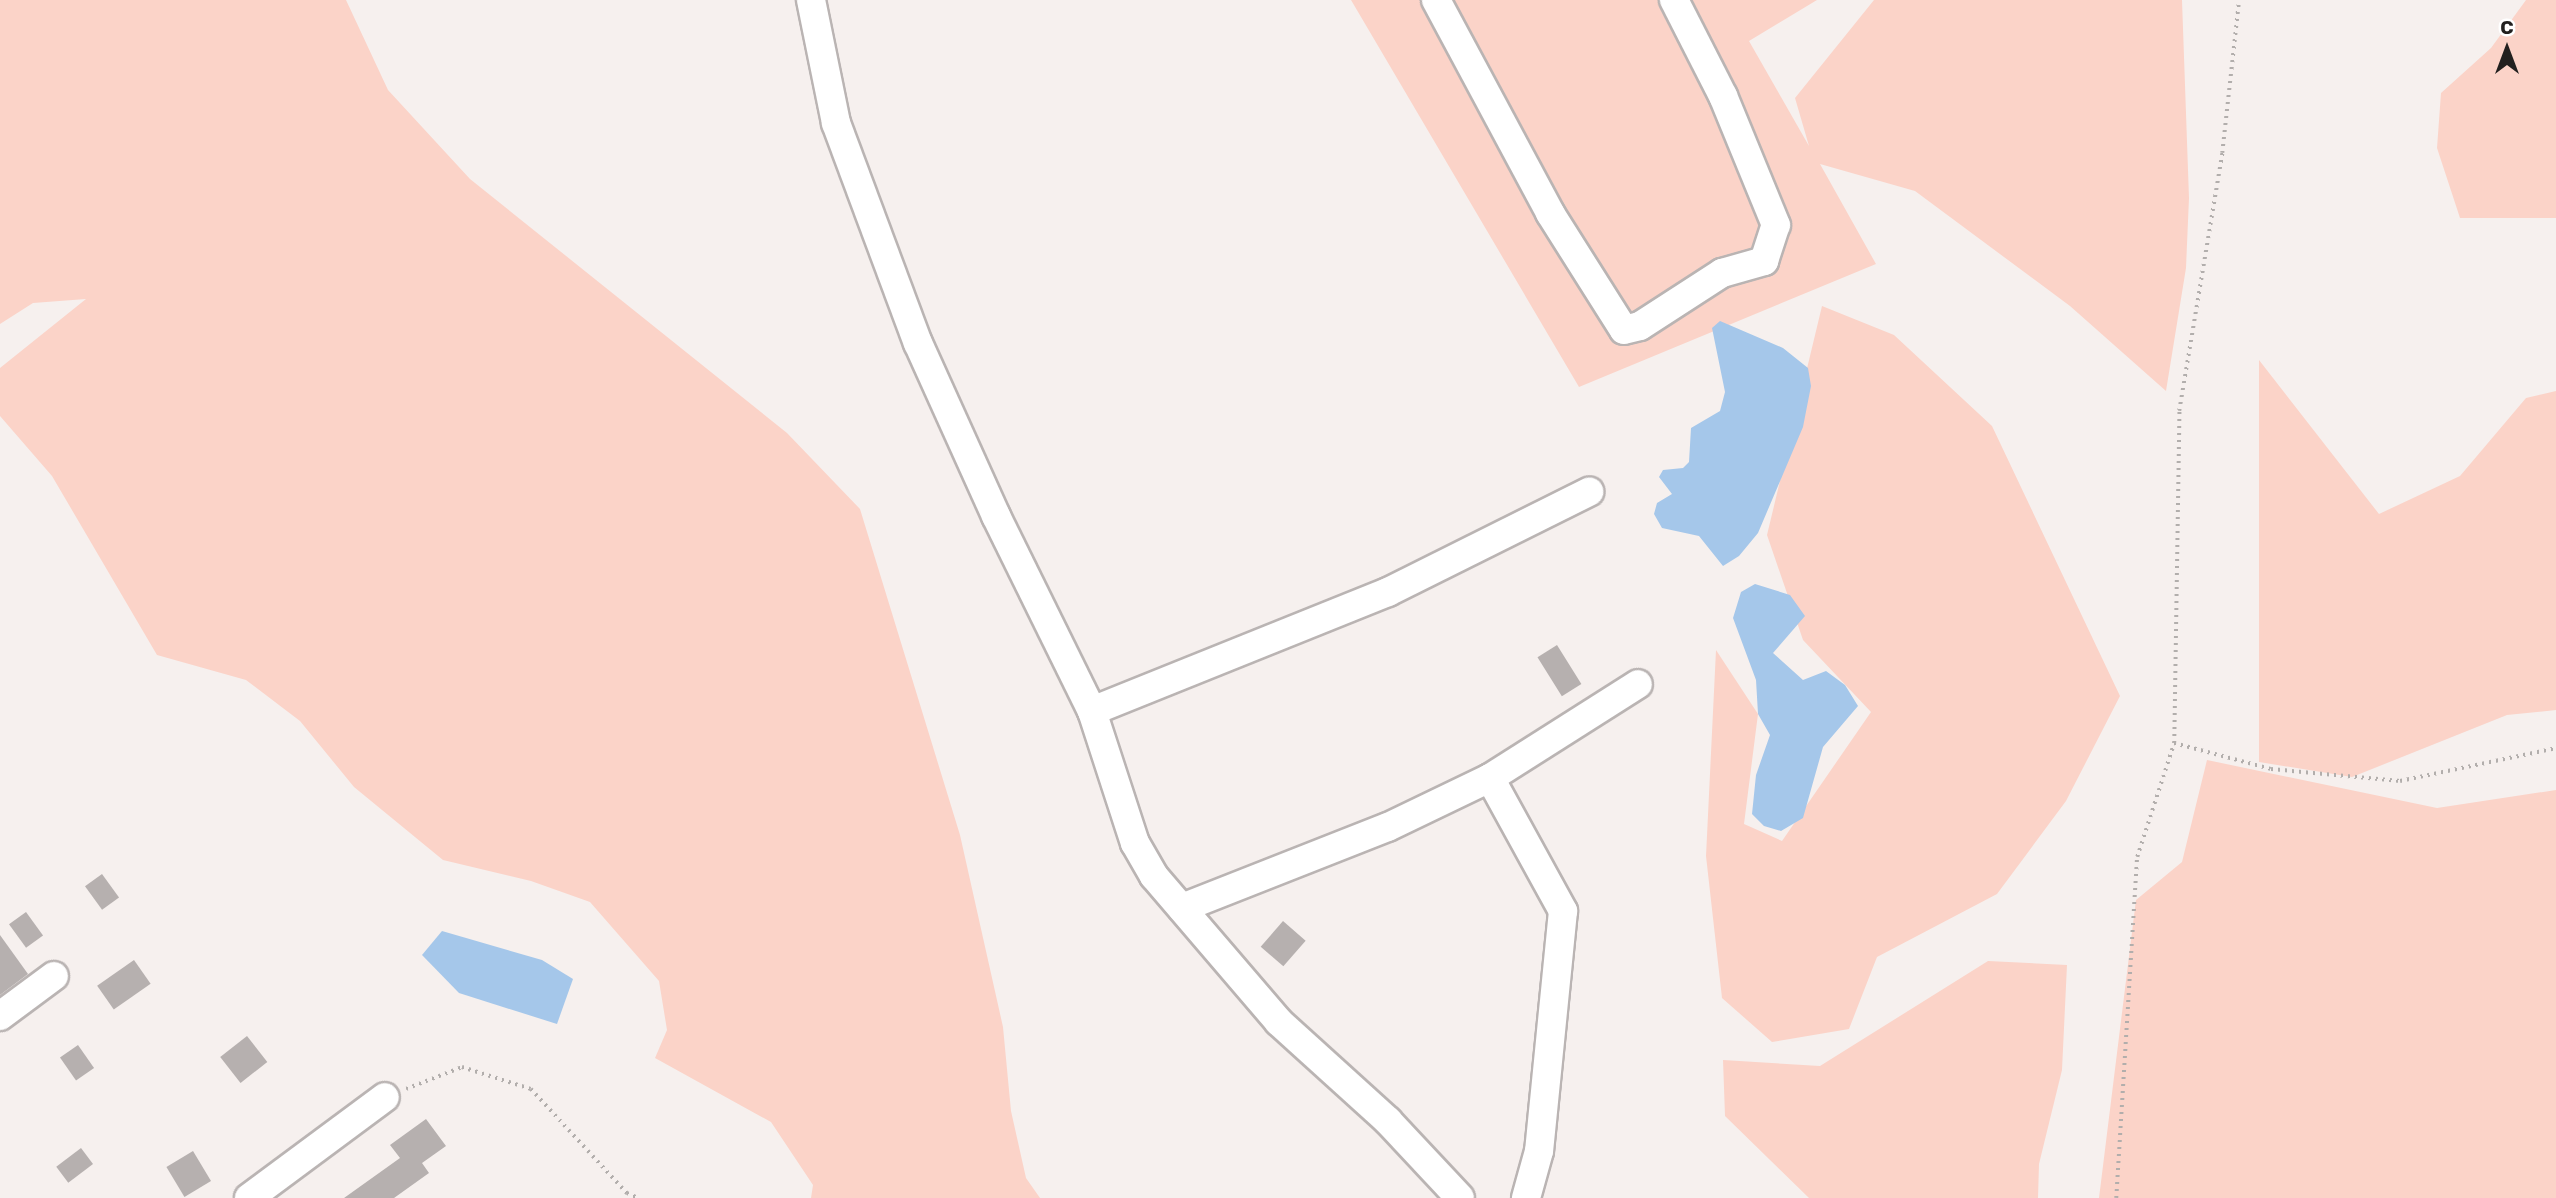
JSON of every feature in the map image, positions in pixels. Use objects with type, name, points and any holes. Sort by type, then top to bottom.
[{"type":"street","points":[[811,0],[836,123],[918,343],[996,516],[1092,711],[1135,843],[1154,876],[1279,1022],[1388,1121],[1460,1198]]},
{"type":"street","points":[[1436,0],[1550,213],[1624,330],[1640,326],[1722,273],[1764,261],[1776,225],[1723,96],[1674,0]]},
{"type":"street","points":[[1092,711],[1388,592],[1589,492]]},
{"type":"street","points":[[1182,908],[1388,827],[1490,778],[1638,684]]},
{"type":"street","points":[[1490,778],[1563,911],[1538,1151],[1525,1198]]},
{"type":"street","points":[[0,1016],[54,976]]},
{"type":"street","points":[[250,1198],[385,1097]]},
{"type":"path","points":[[2116,1198],[2137,857],[2174,743],[2179,411],[2222,153],[2239,0]]},
{"type":"path","points":[[2174,743],[2271,769],[2400,781],[2556,748]]},
{"type":"path","points":[[385,1097],[462,1067],[531,1089],[627,1193],[638,1198]]},
{"type":"shaded area","points":[[0,0],[346,0],[388,90],[470,179],[787,433],[860,509],[960,835],[1003,1027],[1011,1111],[1026,1178],[1040,1198],[811,1198],[813,1185],[771,1122],[655,1058],[667,1030],[659,981],[590,902],[531,881],[443,860],[354,787],[300,721],[246,680],[157,655],[52,476],[0,416],[0,368],[86,299],[33,303],[0,324]]},
{"type":"shaded area","points":[[1351,0],[1817,0],[1749,41],[1809,146],[1795,98],[1874,0],[2182,0],[2189,198],[2186,268],[2166,391],[2070,306],[1915,191],[1820,164],[1876,264],[1579,387]]},
{"type":"shaded area","points":[[2526,0],[2556,0],[2556,218],[2460,218],[2437,148],[2441,93],[2491,48]]},
{"type":"shaded area","points":[[1822,306],[1894,335],[1992,426],[2120,696],[2066,801],[1997,894],[1877,957],[1849,1029],[1772,1042],[1722,998],[1706,856],[1716,650],[1758,714],[1744,824],[1782,841],[1871,712],[1803,640],[1767,535]]},
{"type":"shaded area","points":[[2259,360],[2379,514],[2460,476],[2526,398],[2556,391],[2556,710],[2507,715],[2352,777],[2259,762]]},
{"type":"shaded area","points":[[2207,760],[2437,808],[2556,790],[2556,1198],[2099,1198],[2136,900],[2182,862]]},
{"type":"shaded area","points":[[1988,961],[2067,965],[2062,1070],[2039,1164],[2038,1198],[1809,1198],[1725,1116],[1723,1060],[1820,1066]]},
{"type":"water","points":[[1720,321],[1783,348],[1808,368],[1811,386],[1803,427],[1758,533],[1739,556],[1723,566],[1699,536],[1662,528],[1654,514],[1657,503],[1672,494],[1659,477],[1663,470],[1683,468],[1689,462],[1691,428],[1720,411],[1725,392],[1712,328]]},
{"type":"water","points":[[1755,584],[1790,595],[1805,616],[1773,653],[1803,680],[1826,671],[1845,685],[1858,706],[1823,747],[1803,818],[1781,831],[1764,826],[1752,814],[1756,775],[1770,735],[1758,714],[1756,680],[1733,618],[1741,592]]},
{"type":"water","points":[[442,931],[542,960],[573,979],[557,1024],[459,993],[422,955]]},
{"type":"building","points":[[1557,645],[1581,684],[1562,696],[1537,657]]},
{"type":"building","points":[[102,874],[119,897],[102,910],[85,886]]},
{"type":"building","points":[[26,912],[43,935],[26,948],[9,924]]},
{"type":"building","points":[[1283,921],[1306,941],[1283,966],[1261,947]]},
{"type":"building","points":[[0,935],[28,974],[0,995]]},
{"type":"building","points":[[134,960],[151,984],[114,1010],[97,986]]},
{"type":"building","points":[[247,1036],[267,1062],[241,1083],[220,1057]]},
{"type":"building","points":[[78,1045],[94,1068],[76,1081],[60,1058]]},
{"type":"building","points":[[426,1119],[446,1146],[422,1163],[429,1173],[394,1198],[344,1198],[400,1158],[390,1145]]},
{"type":"building","points":[[81,1148],[93,1164],[68,1183],[56,1167]]},
{"type":"building","points":[[193,1151],[211,1181],[184,1197],[166,1167]]}]
